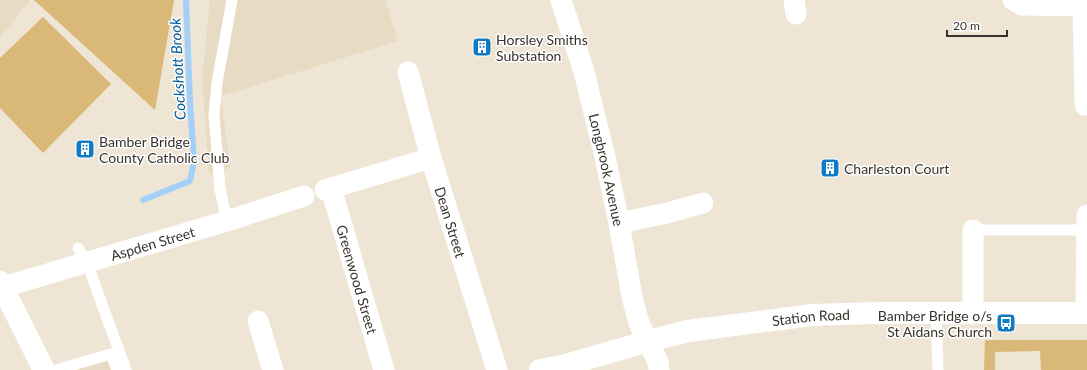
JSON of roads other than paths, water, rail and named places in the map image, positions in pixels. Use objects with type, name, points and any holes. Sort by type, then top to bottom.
[{"type":"main road","points":[[1,286],[44,370]]},
{"type":"main road","name":"Station Road","points":[[540,370],[562,366],[688,331],[813,315],[875,313],[1086,313]]},
{"type":"street","name":"Longbrook Avenue","points":[[561,0],[584,72],[605,157],[619,223],[632,297],[639,323],[658,362],[659,370]]},
{"type":"street","points":[[1013,0],[1022,5],[1085,6],[1085,105]]},
{"type":"street","name":"Dean Street","points":[[408,72],[431,158],[497,370]]},
{"type":"street","name":"Greenwood Street","points":[[384,370],[328,189],[431,158]]},
{"type":"street","name":"Aspden Street","points":[[1,286],[82,256],[227,221],[304,196]]},
{"type":"street","points":[[619,223],[667,213],[703,202]]},
{"type":"street","points":[[1086,313],[1087,215]]},
{"type":"street","points":[[973,230],[973,314]]},
{"type":"street","points":[[258,320],[270,369]]},
{"type":"lane","points":[[227,221],[220,188],[214,115],[217,83],[232,0]]},
{"type":"lane","points":[[973,230],[1087,230]]},
{"type":"lane","points":[[82,256],[126,370]]},
{"type":"lane","points":[[936,314],[938,370]]},
{"type":"lane","points":[[56,370],[111,354],[117,370]]},
{"type":"waterway","name":"Cockshott Brook","points":[[143,200],[190,181],[194,162],[186,0]]},
{"type":"place","name":"Horsley Smiths Substation","points":[[482,47]]},
{"type":"place","name":"Bamber Bridge County Catholic Club","points":[[85,149]]},
{"type":"place","name":"Charleston Court","points":[[830,168]]},
{"type":"place","name":"Bamber Bridge o/s St Aidans Church","points":[[1006,323]]}]
